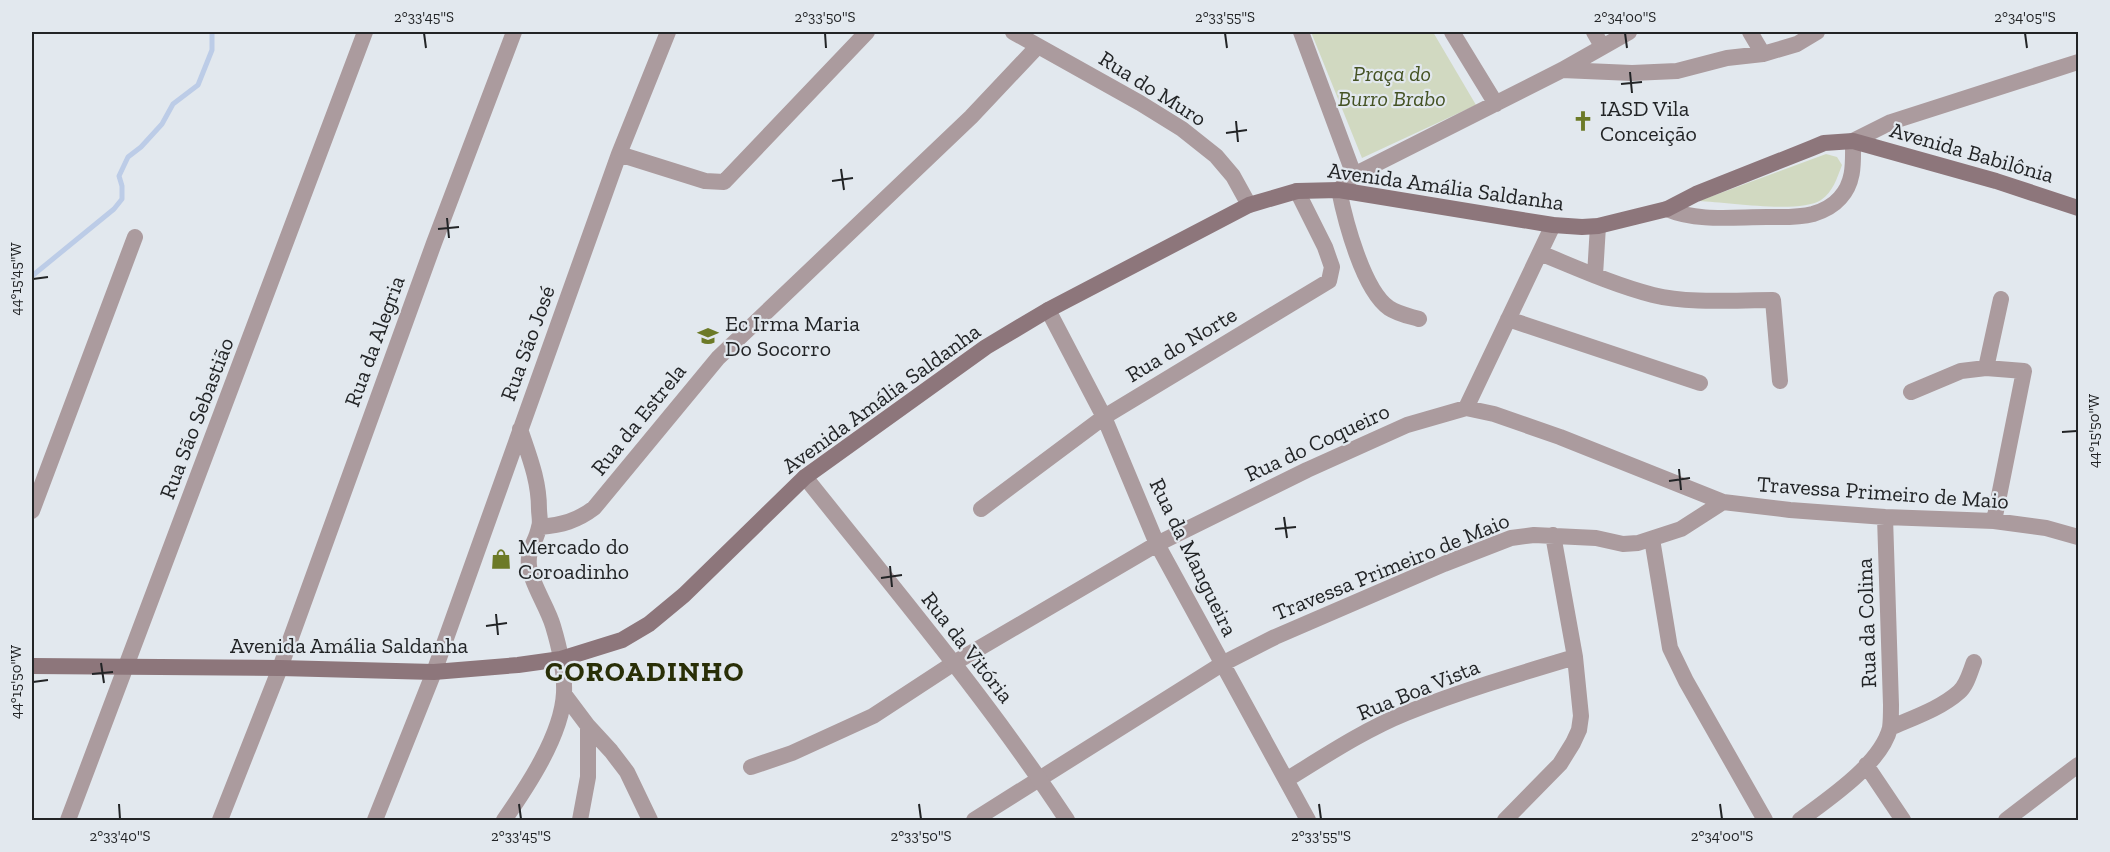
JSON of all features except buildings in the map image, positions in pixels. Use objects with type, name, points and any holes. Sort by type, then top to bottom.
[{"type":"main road","name":"Avenida Amália Saldanha","points":[[32,666],[434,672],[561,659],[622,640],[650,624],[684,595],[805,477],[986,347],[1048,310],[1249,205],[1297,191],[1339,190],[1553,225],[1598,226],[1667,209],[1696,194],[1812,148],[1830,142],[1853,141]]},
{"type":"main road","name":"Avenida Babilônia","points":[[1853,141],[1996,181],[2079,208]]},
{"type":"street","name":"Rua São Sebastião","points":[[68,820],[365,32]]},
{"type":"street","name":"Rua da Alegria","points":[[220,820],[280,668],[434,243],[514,32]]},
{"type":"street","name":"Rua São José","points":[[375,820],[434,672],[619,154],[668,32]]},
{"type":"street","points":[[619,154],[705,182],[724,182],[867,32]]},
{"type":"street","name":"Rua do Muro","points":[[1013,32],[1140,102],[1182,129],[1216,156],[1233,176],[1249,205]]},
{"type":"street","points":[[1300,32],[1354,174]]},
{"type":"street","points":[[1452,32],[1496,104]]},
{"type":"street","points":[[1419,319],[1389,308],[1378,298],[1355,251],[1344,219],[1339,190],[1354,174],[1562,70],[1598,39],[1629,32]]},
{"type":"street","points":[[1750,32],[1763,54]]},
{"type":"street","points":[[1562,70],[1632,73],[1677,71],[1727,58],[1763,54],[1797,44],[1817,32]]},
{"type":"street","name":"Rua da Estrela","points":[[540,527],[560,525],[580,519],[594,508],[718,358],[971,117],[1038,46]]},
{"type":"street","name":"Avenida Amália Saldanha","points":[[1667,209],[1679,214],[1718,218],[1793,217],[1812,214],[1828,208],[1847,189],[1852,177],[1853,141],[1891,123],[2079,62]]},
{"type":"street","name":"Rua do Norte","points":[[981,509],[1104,417],[1329,281],[1332,267],[1325,247],[1297,191]]},
{"type":"street","points":[[1466,408],[1553,225]]},
{"type":"street","points":[[1595,275],[1598,226]]},
{"type":"street","points":[[32,511],[135,237]]},
{"type":"street","points":[[1540,253],[1652,295],[1676,299],[1773,300],[1780,381]]},
{"type":"street","points":[[1986,368],[2001,299]]},
{"type":"street","name":"Rua da Mangueira","points":[[1048,310],[1104,417],[1157,544],[1308,820]]},
{"type":"street","points":[[1508,319],[1700,382]]},
{"type":"street","points":[[1911,392],[1961,371],[1986,368],[2024,370],[1994,521]]},
{"type":"street","name":"Rua do Coqueiro","points":[[751,767],[792,753],[873,717],[954,663],[1157,544],[1307,470],[1407,425],[1466,408],[1494,414],[1560,437],[1723,502]]},
{"type":"street","points":[[504,820],[530,782],[555,733],[564,694],[561,659],[548,610],[529,570],[528,554],[540,527],[539,491],[536,474],[520,429]]},
{"type":"street","name":"Rua da Vitória","points":[[805,477],[954,663],[1067,820]]},
{"type":"street","name":"Travessa Primeiro de Maio","points":[[974,820],[1222,664],[1275,637],[1444,564],[1511,538],[1553,535],[1596,538],[1623,544],[1652,539],[1681,529],[1723,502],[1885,517],[1994,521],[2046,528],[2079,537]]},
{"type":"street","name":"Rua da Colina","points":[[1800,820],[1852,781],[1884,741],[1890,728],[1885,517]]},
{"type":"street","points":[[1505,820],[1560,764],[1574,743],[1579,730],[1581,716],[1575,657],[1553,535]]},
{"type":"street","points":[[1652,539],[1671,648],[1686,681],[1765,820]]},
{"type":"street","name":"Rua Boa Vista","points":[[1286,780],[1348,742],[1405,714],[1488,684],[1575,657]]},
{"type":"street","points":[[1890,728],[1937,706],[1959,692],[1968,680],[1974,662]]},
{"type":"street","points":[[564,694],[627,772],[650,820]]},
{"type":"street","points":[[580,820],[588,777],[588,726]]},
{"type":"street","points":[[1866,765],[1903,820]]},
{"type":"street","points":[[2006,820],[2079,765]]},
{"type":"green space","name":"Praça do Burro Brabo","points":[[1311,32],[1433,32],[1476,105],[1362,158]]},
{"type":"green space","points":[[1826,154],[1837,157],[1842,165],[1829,193],[1821,200],[1811,204],[1780,207],[1699,201]]},
{"type":"waterway","points":[[32,276],[114,209],[122,199],[119,176],[128,157],[141,147],[162,124],[173,104],[198,85],[212,50],[212,32]]},
{"type":"place","name":"IASD Vila Conceição","points":[[1583,121]]},
{"type":"place","name":"Ec Irma Maria Do Socorro","points":[[708,336]]},
{"type":"place","name":"Mercado do Coroadinho","points":[[501,559]]},
{"type":"district","name":"COROADINHO","points":[[645,671]]}]
